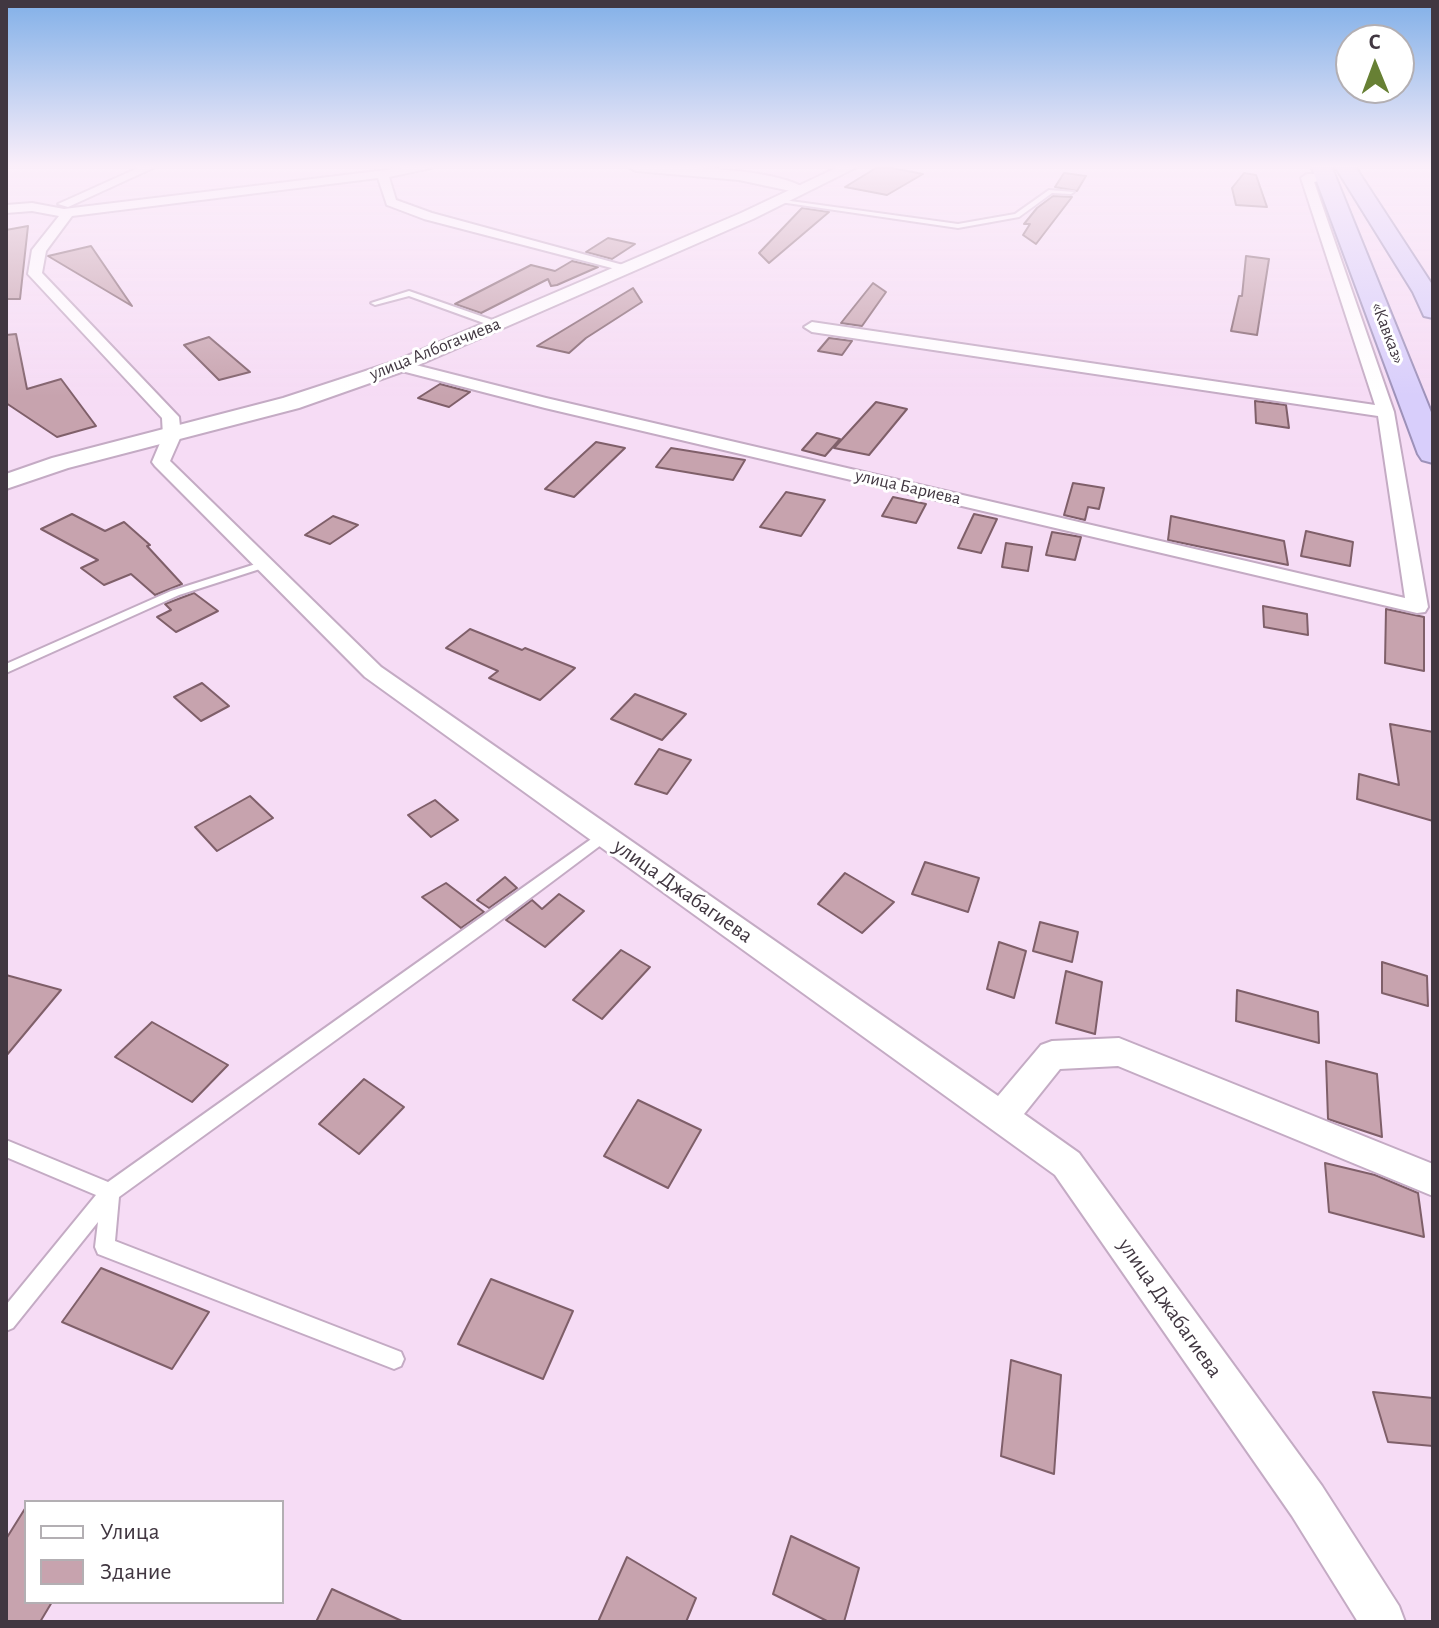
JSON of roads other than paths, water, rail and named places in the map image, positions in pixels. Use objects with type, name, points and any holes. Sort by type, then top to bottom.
[{"type":"highway","name":"«Кавказ»","points":[[1358,244],[1433,454]]},
{"type":"highway","points":[[1388,244],[1425,292],[1433,311]]},
{"type":"street","points":[[44,244],[39,250],[35,274],[170,417],[172,436]]},
{"type":"street","points":[[535,244],[627,268]]},
{"type":"street","name":"улица Албогачиева","points":[[6,482],[60,463],[291,403],[400,366],[680,244]]},
{"type":"street","points":[[812,327],[1386,412],[1329,244]]},
{"type":"street","name":"улица Бариева","points":[[400,366],[560,407],[1417,607],[1386,412]]},
{"type":"street","name":"улица Джабагиева","points":[[172,436],[161,462],[373,672],[1067,1164],[1307,1501],[1383,1622]]},
{"type":"street","points":[[1001,1117],[1052,1055],[1119,1052],[1433,1180]]},
{"type":"lane","points":[[375,303],[409,293],[495,324]]},
{"type":"lane","points":[[6,669],[175,593],[262,565]]},
{"type":"lane","points":[[6,1321],[110,1192],[484,925],[604,835]]},
{"type":"lane","points":[[6,1148],[110,1192]]},
{"type":"lane","points":[[110,1192],[105,1247],[394,1359]]}]
